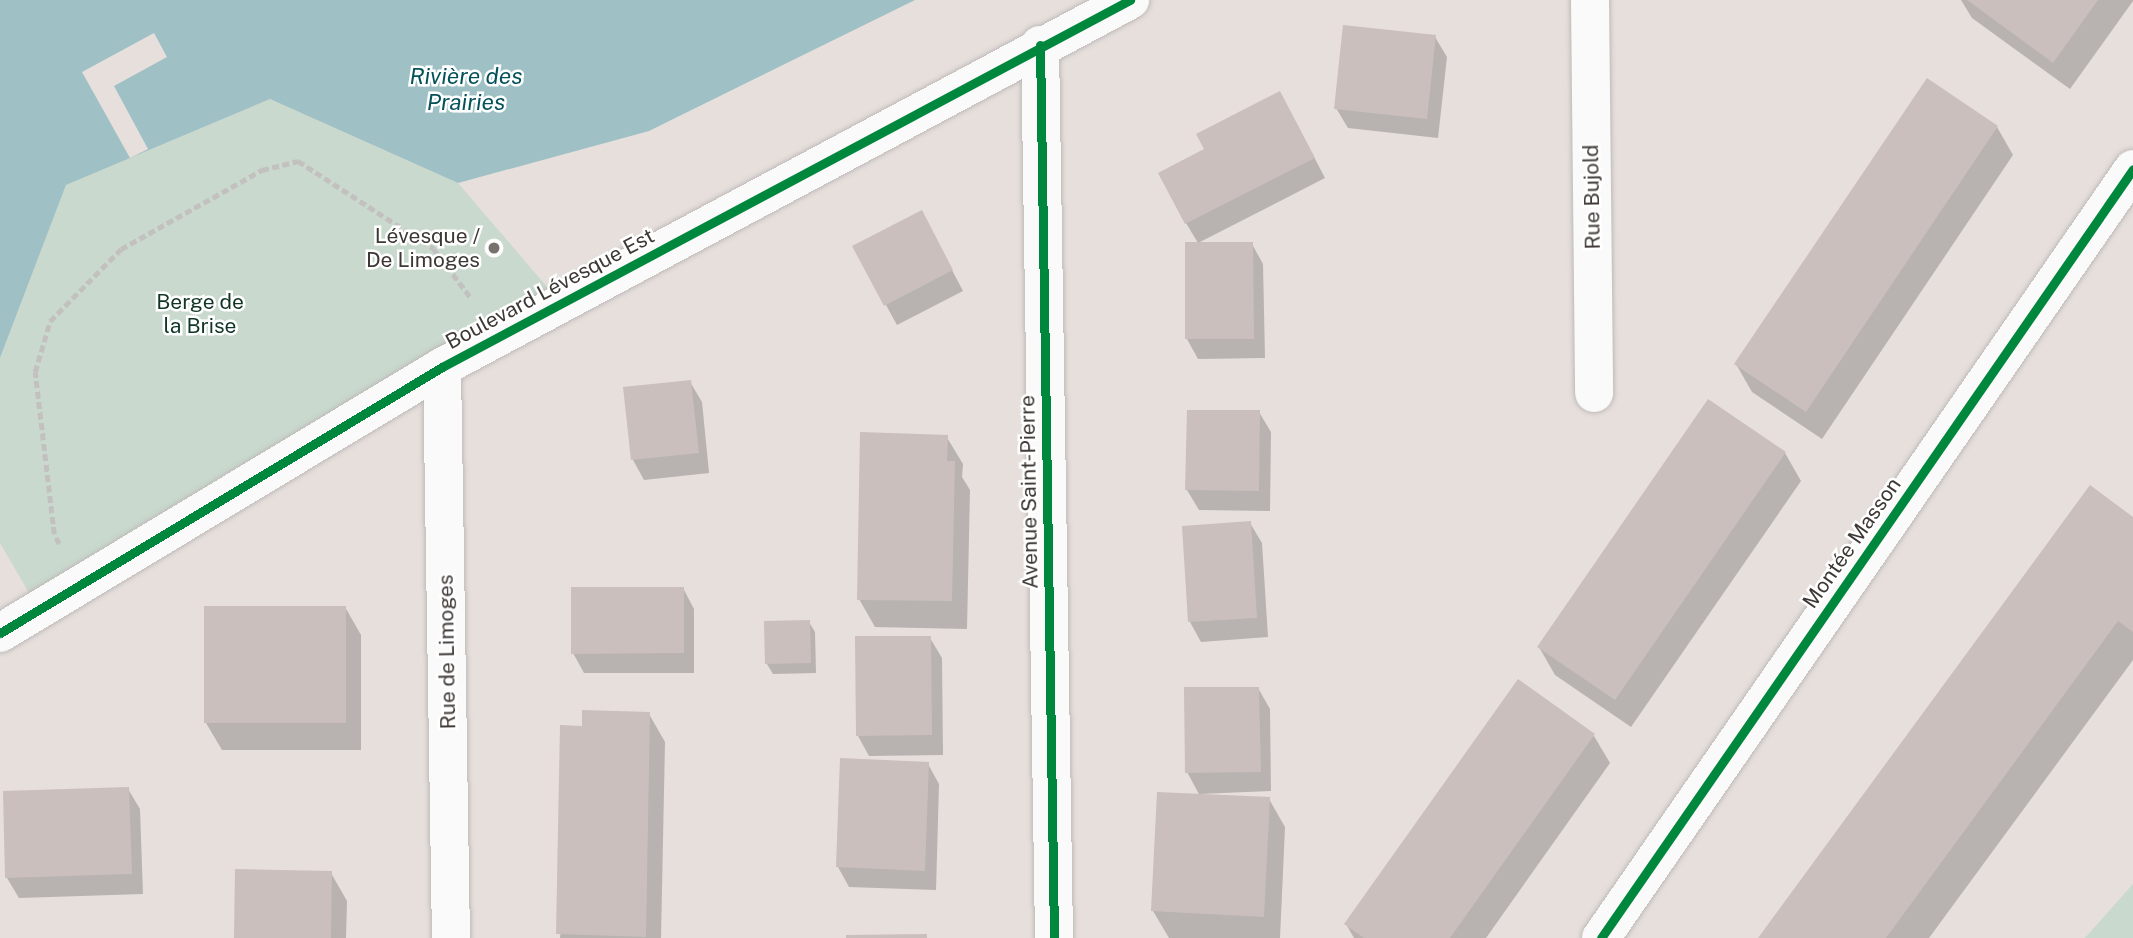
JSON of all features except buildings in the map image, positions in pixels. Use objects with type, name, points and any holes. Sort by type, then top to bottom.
[{"type":"street","name":"Boulevard Lévesque Est","points":[[0,633],[442,367],[1040,45],[1130,0]]},
{"type":"street","name":"Rue Bujold","points":[[1590,0],[1594,393]]},
{"type":"street","name":"Avenue Saint-Pierre","points":[[1040,45],[1054,938]]},
{"type":"street","name":"Montée Masson","points":[[1601,938],[2133,169]]},
{"type":"street","name":"Rue de Limoges","points":[[442,367],[451,938]]},
{"type":"path","points":[[81,585],[54,534],[35,372],[50,321],[121,249],[262,170],[298,161],[434,248],[499,336]]},
{"type":"green space","name":"Berge de la Brise","points":[[270,99],[458,183],[560,302],[39,610],[0,543],[0,358],[66,185]]},
{"type":"green space","points":[[2133,884],[2133,938],[2085,938]]},
{"type":"water","name":"Rivière des Prairies","points":[[0,0],[915,0],[649,131],[458,183],[270,99],[66,185],[0,358]]},
{"type":"pier","points":[[154,33],[167,57],[114,86],[148,149],[130,158],[82,72]]},
{"type":"cycle path","points":[[0,633],[442,367],[1130,0]]},
{"type":"cycle path","points":[[1040,45],[1054,938]]},
{"type":"cycle path","points":[[1601,938],[2133,169]]},
{"type":"place","name":"Lévesque / De Limoges","points":[[494,248]]}]
